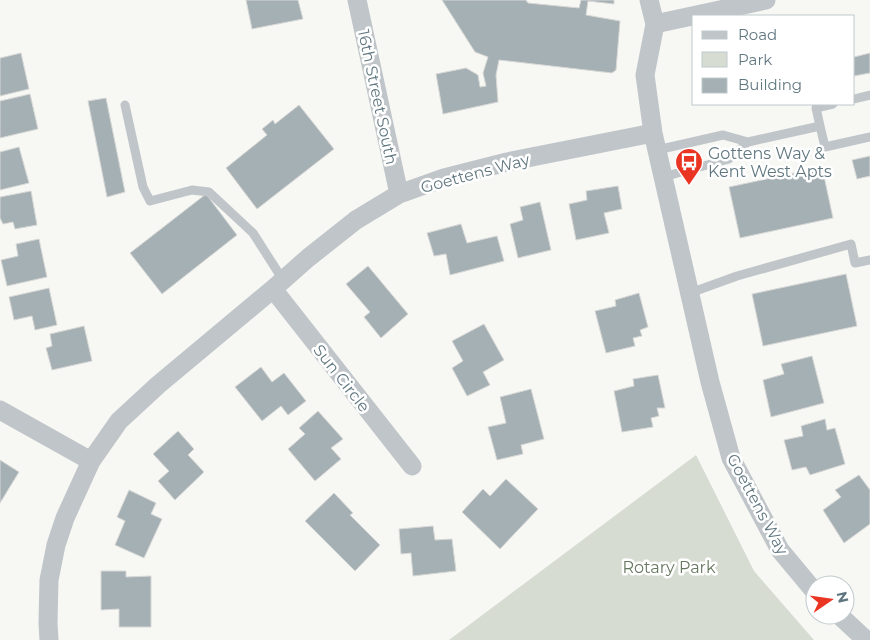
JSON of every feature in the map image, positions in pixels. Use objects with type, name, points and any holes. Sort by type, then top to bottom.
[{"type":"street","name":"16th Street South","points":[[357,0],[399,194]]},
{"type":"street","points":[[649,0],[655,24],[645,75],[655,142]]},
{"type":"street","points":[[697,15],[766,0]]},
{"type":"street","points":[[655,24],[692,16]]},
{"type":"street","name":"Goettens Way","points":[[49,640],[49,580],[56,545],[65,518],[91,461],[119,421],[158,385],[308,258],[356,220],[399,194],[444,178],[507,162],[655,142],[710,382],[731,458],[780,550],[805,580]]},
{"type":"street","name":"Sun Circle","points":[[278,285],[412,466]]},
{"type":"street","points":[[0,410],[91,461]]},
{"type":"street","points":[[850,625],[866,640]]},
{"type":"lane","points":[[855,99],[870,96]]},
{"type":"lane","points":[[125,105],[143,187],[150,201],[192,190],[209,192],[252,233],[278,285]]},
{"type":"lane","points":[[829,105],[816,108],[825,147],[870,137]]},
{"type":"lane","points":[[655,142],[723,135],[748,142],[820,126]]},
{"type":"lane","points":[[663,177],[729,159],[748,142]]},
{"type":"lane","points":[[690,293],[737,276],[851,244],[855,263],[870,260]]},
{"type":"green space","name":"Rotary Park","points":[[696,455],[754,571],[814,640],[449,640]]},
{"type":"building","points":[[246,0],[298,0],[303,19],[252,29]]},
{"type":"building","points":[[442,0],[526,0],[528,3],[579,8],[581,0],[614,0],[614,4],[588,1],[586,15],[620,21],[616,70],[612,73],[499,60],[496,75],[498,102],[443,114],[436,74],[466,68],[478,75],[480,87],[486,86],[483,73],[488,57],[475,52]]},
{"type":"building","points":[[21,53],[29,89],[0,96],[0,58]]},
{"type":"building","points":[[870,53],[870,73],[855,76],[855,57]]},
{"type":"building","points":[[30,94],[38,129],[0,138],[0,101]]},
{"type":"building","points":[[106,98],[125,192],[107,197],[88,101]]},
{"type":"building","points":[[299,105],[334,149],[257,209],[226,168],[267,135],[262,129],[273,120],[275,124]]},
{"type":"building","points":[[19,147],[29,183],[0,190],[0,152]]},
{"type":"building","points":[[870,156],[870,176],[857,179],[852,160]]},
{"type":"building","points":[[822,167],[833,218],[740,238],[729,187]]},
{"type":"building","points":[[618,186],[622,209],[604,213],[609,233],[576,240],[569,204],[587,200],[586,191]]},
{"type":"building","points":[[31,191],[37,225],[15,229],[13,222],[3,224],[0,218],[0,197]]},
{"type":"building","points":[[206,194],[237,235],[162,294],[130,253]]},
{"type":"building","points":[[540,202],[551,250],[518,258],[510,224],[523,220],[520,207]]},
{"type":"building","points":[[461,224],[467,243],[497,236],[504,261],[450,275],[446,254],[434,256],[427,233]]},
{"type":"building","points":[[39,239],[47,277],[7,286],[1,260],[18,256],[16,244]]},
{"type":"building","points":[[368,266],[408,314],[381,338],[364,317],[370,312],[346,284]]},
{"type":"building","points":[[846,274],[857,326],[763,346],[752,294]]},
{"type":"building","points":[[49,288],[57,325],[35,330],[32,316],[14,320],[9,297]]},
{"type":"building","points":[[639,293],[648,327],[640,330],[642,336],[633,338],[635,346],[606,353],[595,311],[616,306],[615,300]]},
{"type":"building","points":[[484,324],[504,360],[483,372],[490,385],[467,396],[452,368],[463,361],[452,341]]},
{"type":"building","points":[[84,326],[92,361],[52,370],[46,348],[52,346],[50,334]]},
{"type":"building","points":[[812,356],[824,403],[771,417],[763,380],[784,374],[781,364]]},
{"type":"building","points":[[261,367],[272,382],[284,373],[306,401],[288,415],[281,406],[262,421],[235,387]]},
{"type":"building","points":[[658,375],[665,408],[657,408],[659,416],[651,418],[653,427],[622,432],[614,391],[634,386],[633,379]]},
{"type":"building","points":[[531,389],[544,439],[521,445],[523,454],[497,460],[488,427],[506,423],[500,397]]},
{"type":"building","points":[[318,411],[343,439],[331,448],[341,459],[315,481],[288,449],[305,434],[299,428]]},
{"type":"building","points":[[825,419],[827,430],[835,428],[845,464],[810,475],[806,467],[792,470],[784,440],[803,436],[801,426]]},
{"type":"building","points":[[178,431],[194,449],[188,455],[204,472],[175,500],[158,481],[169,471],[153,454]]},
{"type":"building","points":[[0,460],[19,472],[0,503]]},
{"type":"building","points":[[859,475],[870,490],[870,524],[844,543],[823,510],[841,497],[835,490]]},
{"type":"building","points":[[506,479],[538,509],[500,549],[462,512],[483,489],[490,496]]},
{"type":"building","points":[[129,490],[156,503],[151,514],[162,519],[144,558],[115,545],[125,521],[117,517]]},
{"type":"building","points":[[334,493],[353,513],[350,515],[380,545],[355,571],[305,521]]},
{"type":"building","points":[[433,526],[435,540],[452,539],[456,571],[413,576],[411,553],[401,554],[399,529]]},
{"type":"building","points":[[101,571],[126,571],[126,577],[151,576],[151,627],[119,627],[119,609],[101,610]]},
{"type":"place","name":"Gottens Way & Kent West Apts","points":[[689,186]]}]
